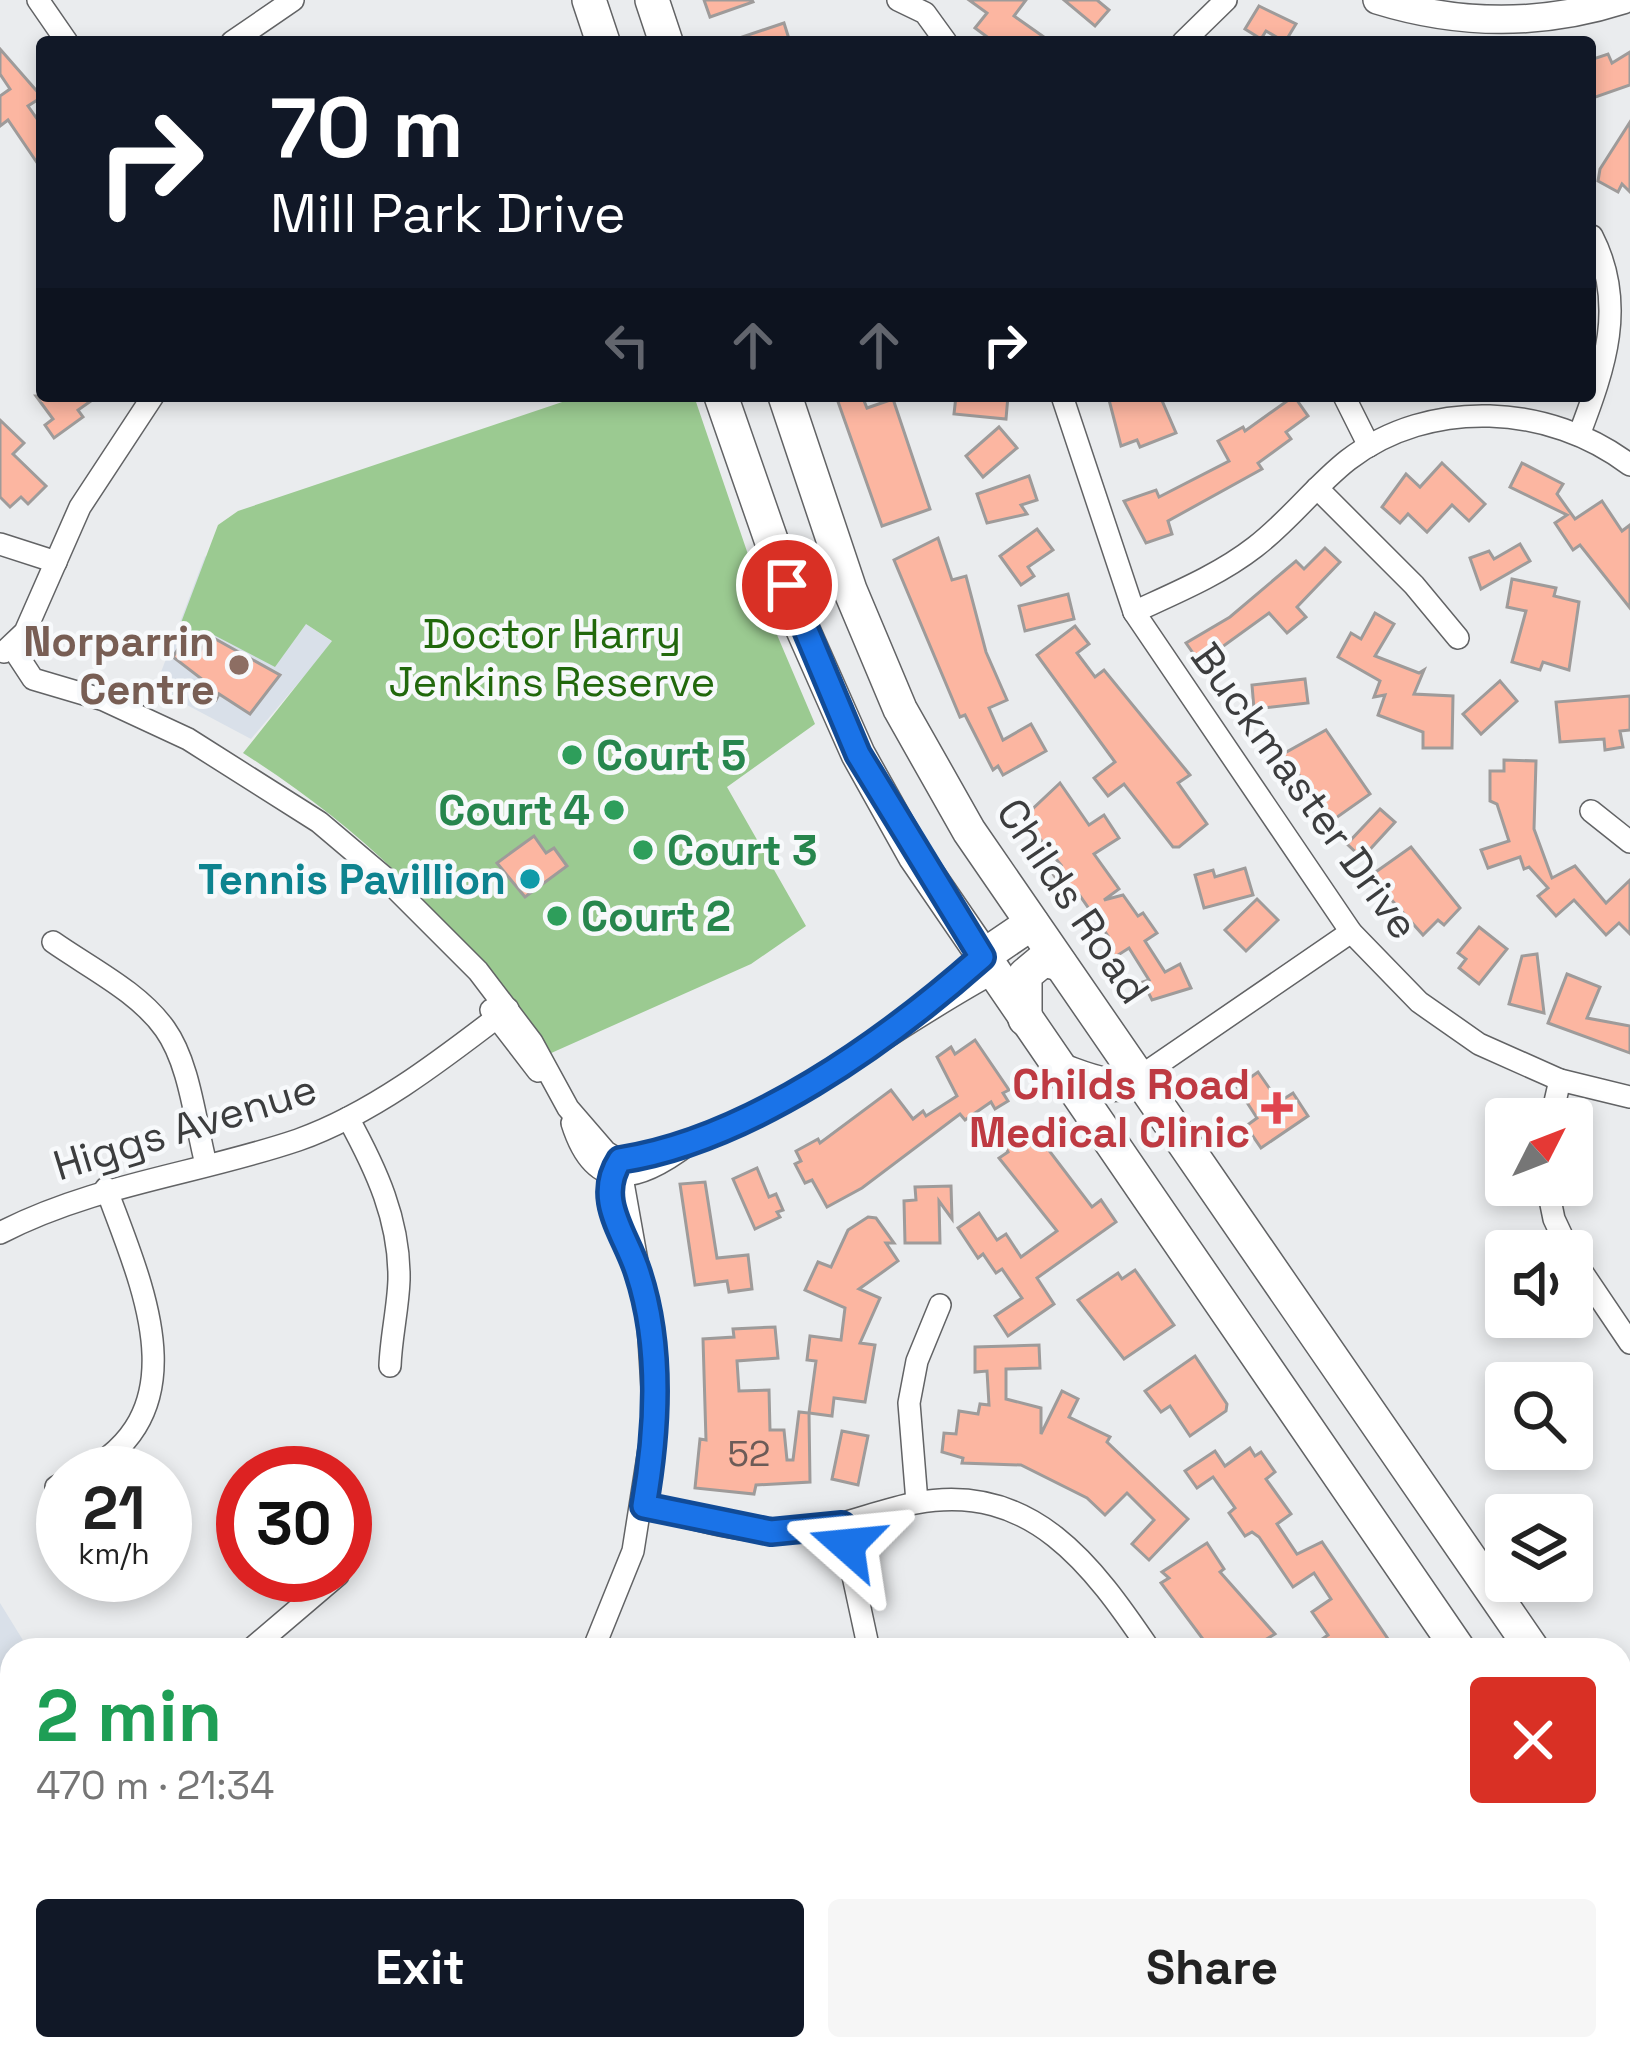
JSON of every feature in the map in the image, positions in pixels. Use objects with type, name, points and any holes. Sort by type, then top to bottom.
[{"type":"main road","points":[[589,0],[601,36]]},
{"type":"main road","points":[[652,0],[664,36]]},
{"type":"main road","points":[[724,402],[800,623],[858,754],[987,965],[1451,1638]]},
{"type":"main road","name":"Childs Road","points":[[787,402],[850,590],[900,709],[969,831],[1525,1638]]},
{"type":"main road","points":[[987,965],[1045,942],[1043,960],[1025,975],[1024,1019]]},
{"type":"main road","points":[[1060,1070],[1101,1084],[1124,1085],[1138,1078]]},
{"type":"street","points":[[38,0],[63,36]]},
{"type":"street","points":[[241,36],[293,0]]},
{"type":"street","points":[[898,0],[925,14],[942,36]]},
{"type":"street","points":[[1377,0],[1492,20],[1580,12],[1623,0]]},
{"type":"street","points":[[1189,36],[1223,2]]},
{"type":"street","points":[[1596,247],[1611,289],[1611,326],[1596,377]]},
{"type":"street","points":[[149,402],[80,507],[12,658],[47,688],[74,690],[188,739],[283,796],[384,877],[453,949],[618,1170],[614,1214],[639,1274],[654,1401],[644,1506],[615,1604],[599,1638]]},
{"type":"street","name":"Buckmaster Drive","points":[[1064,402],[1134,612],[1351,932],[1396,981],[1479,1045],[1560,1080],[1630,1096]]},
{"type":"street","points":[[1347,402],[1370,446]]},
{"type":"street","points":[[1579,435],[1589,402]]},
{"type":"street","points":[[1134,612],[1252,550],[1370,446],[1419,424],[1477,415],[1546,423],[1579,435],[1630,465]]},
{"type":"street","points":[[1317,488],[1414,585],[1458,638]]},
{"type":"street","points":[[0,544],[56,562]]},
{"type":"street","points":[[1592,811],[1630,842]]},
{"type":"street","points":[[1138,1078],[1351,932]]},
{"type":"street","points":[[53,942],[165,1027],[180,1061],[206,1164]]},
{"type":"street","points":[[618,1170],[694,1140],[818,1080],[987,965]]},
{"type":"street","name":"Higgs Avenue","points":[[0,1233],[106,1188],[300,1139],[348,1118],[502,1014]]},
{"type":"street","points":[[1556,1098],[1560,1080]]},
{"type":"street","points":[[348,1118],[382,1185],[395,1241],[399,1277],[390,1366]]},
{"type":"street","points":[[106,1188],[147,1303],[154,1368],[148,1394],[117,1446]]},
{"type":"street","points":[[1593,1288],[1630,1343]]},
{"type":"street","points":[[917,1502],[909,1402],[917,1361],[940,1305]]},
{"type":"street","points":[[644,1506],[771,1532],[842,1525],[917,1502],[963,1502],[1048,1527],[1085,1560],[1141,1638]]},
{"type":"street","points":[[842,1525],[866,1638]]},
{"type":"street","points":[[264,1638],[306,1602]]},
{"type":"shaded area","name":"Norparrin Centre","points":[[205,556],[333,642],[251,739],[155,688]]},
{"type":"shaded area","points":[[0,1603],[22,1638],[0,1638]]},
{"type":"green space","name":"Doctor Harry Jenkins Reserve","points":[[562,402],[696,402],[769,616],[815,724],[727,787],[806,926],[751,964],[549,1054],[481,965],[412,888],[335,818],[243,753],[332,641],[306,624],[275,667],[210,633],[197,650],[176,636],[218,525],[238,511]]},
{"type":"building","points":[[704,0],[752,0],[753,2],[710,17]]},
{"type":"building","points":[[969,0],[1026,0],[1014,16],[1042,36],[986,36],[975,28],[987,13]]},
{"type":"building","points":[[1064,0],[1097,0],[1109,10],[1095,26]]},
{"type":"building","points":[[1259,6],[1296,24],[1289,36],[1266,31],[1256,36],[1245,29]]},
{"type":"building","points":[[784,23],[788,36],[745,36]]},
{"type":"building","points":[[0,49],[36,90],[36,101],[28,106],[36,117],[36,161],[8,120],[0,126],[0,96],[10,89],[0,74]]},
{"type":"building","points":[[1630,52],[1630,85],[1596,97],[1596,58],[1608,54],[1612,63]]},
{"type":"building","points":[[1630,122],[1630,192],[1622,184],[1618,192],[1598,181],[1600,169]]},
{"type":"building","points":[[40,402],[89,402],[78,410],[83,417],[54,438],[45,425],[53,419]]},
{"type":"building","points":[[838,402],[864,402],[867,408],[894,402],[930,509],[882,526]]},
{"type":"building","points":[[955,402],[1007,402],[1006,419],[954,414]]},
{"type":"building","points":[[1110,402],[1163,402],[1176,433],[1140,447],[1137,440],[1121,446]]},
{"type":"building","points":[[1286,402],[1298,402],[1308,416],[1286,432],[1291,439],[1258,463],[1262,469],[1168,521],[1172,534],[1146,543],[1124,501],[1156,490],[1159,497],[1229,461],[1218,441],[1243,427],[1245,431]]},
{"type":"building","points":[[0,420],[24,443],[13,454],[46,486],[28,504],[21,497],[10,507],[0,497]]},
{"type":"building","points":[[999,427],[1017,448],[983,477],[966,456]]},
{"type":"building","points":[[1442,463],[1485,504],[1469,521],[1452,505],[1427,532],[1408,514],[1400,523],[1382,507],[1406,474],[1420,487]]},
{"type":"building","points":[[1522,463],[1563,484],[1557,494],[1575,519],[1602,501],[1622,531],[1630,525],[1630,608],[1580,545],[1573,550],[1555,523],[1567,515],[1510,487]]},
{"type":"building","points":[[1029,476],[1037,500],[1021,505],[1027,514],[987,523],[977,494]]},
{"type":"building","points":[[1037,529],[1053,550],[1028,567],[1034,576],[1021,585],[1000,556]]},
{"type":"building","points":[[938,538],[952,580],[966,576],[986,652],[1007,700],[989,708],[1003,740],[1031,724],[1046,751],[1003,775],[998,766],[993,770],[965,715],[960,717],[894,560]]},
{"type":"building","points":[[1520,544],[1530,561],[1481,589],[1470,558],[1489,551],[1494,559]]},
{"type":"building","points":[[1325,548],[1340,562],[1297,607],[1306,617],[1287,633],[1269,613],[1200,663],[1186,643],[1230,617],[1296,561],[1304,569]]},
{"type":"building","points":[[1512,579],[1556,588],[1554,596],[1579,602],[1569,670],[1543,662],[1540,670],[1512,662],[1526,611],[1507,607]]},
{"type":"building","points":[[1068,594],[1074,619],[1025,631],[1019,606]]},
{"type":"building","points":[[1375,613],[1394,624],[1375,656],[1419,673],[1424,670],[1414,694],[1453,696],[1452,748],[1423,748],[1423,732],[1378,715],[1385,695],[1374,697],[1380,681],[1338,657],[1351,633],[1361,639]]},
{"type":"building","points":[[1075,626],[1089,644],[1077,653],[1095,677],[1104,670],[1190,775],[1178,783],[1207,824],[1179,847],[1173,847],[1124,784],[1108,796],[1094,778],[1115,762],[1037,655]]},
{"type":"building","points":[[210,636],[280,675],[250,714],[219,694],[216,700],[202,690],[207,683],[173,657],[182,643],[200,651]]},
{"type":"building","points":[[1305,679],[1308,703],[1254,709],[1252,685]]},
{"type":"building","points":[[1500,681],[1517,701],[1481,734],[1463,714]]},
{"type":"building","points":[[1630,696],[1630,730],[1620,731],[1623,747],[1605,750],[1604,739],[1560,742],[1556,702]]},
{"type":"building","points":[[1326,730],[1370,794],[1333,820],[1283,754]]},
{"type":"building","points":[[1504,760],[1536,761],[1534,829],[1552,878],[1575,866],[1606,903],[1630,880],[1630,934],[1619,923],[1606,935],[1574,900],[1556,916],[1538,896],[1548,888],[1529,867],[1524,869],[1520,857],[1488,868],[1481,850],[1509,841],[1497,804],[1490,801],[1490,771],[1504,771]]},
{"type":"building","points":[[1060,783],[1089,825],[1104,815],[1119,838],[1094,854],[1119,889],[1104,900],[1123,895],[1138,916],[1143,913],[1157,933],[1145,941],[1165,972],[1180,964],[1191,988],[1152,1000],[1143,982],[1149,980],[1129,948],[1115,957],[1103,939],[1108,936],[1080,896],[1072,902],[1051,871],[1061,865],[1023,818]]},
{"type":"building","points":[[1380,809],[1395,822],[1362,858],[1347,844]]},
{"type":"building","name":"Tennis Pavillion","points":[[534,836],[546,853],[554,848],[567,866],[525,897],[497,863]]},
{"type":"building","points":[[1411,847],[1460,908],[1444,925],[1438,920],[1423,935],[1370,876]]},
{"type":"building","points":[[1245,868],[1253,895],[1204,908],[1195,875],[1213,870],[1215,877]]},
{"type":"building","points":[[1257,899],[1278,920],[1246,951],[1225,930]]},
{"type":"building","points":[[1479,927],[1507,949],[1479,984],[1459,968],[1466,959],[1458,953]]},
{"type":"building","points":[[1537,954],[1544,1013],[1509,1004],[1522,956]]},
{"type":"building","points":[[1567,974],[1600,987],[1587,1018],[1630,1026],[1630,1053],[1548,1023]]},
{"type":"building","points":[[975,1040],[1009,1090],[1003,1093],[1008,1101],[995,1109],[991,1102],[965,1120],[960,1114],[862,1188],[827,1207],[812,1180],[805,1183],[795,1164],[801,1161],[796,1151],[818,1139],[820,1143],[891,1090],[913,1119],[923,1111],[926,1116],[957,1096],[937,1057],[951,1047],[955,1054]]},
{"type":"building","name":"Childs Road Medical Clinic","points":[[1258,1072],[1279,1102],[1293,1093],[1308,1116],[1261,1148],[1246,1126],[1257,1118],[1237,1087]]},
{"type":"building","points":[[1021,1131],[1025,1139],[1035,1132],[1092,1207],[1101,1200],[1116,1222],[1037,1278],[1054,1304],[1008,1336],[995,1316],[1022,1298],[1002,1269],[996,1273],[983,1254],[978,1258],[958,1228],[979,1213],[997,1240],[1006,1234],[1021,1257],[1057,1231],[999,1158],[1008,1152],[1003,1143]]},
{"type":"building","points":[[757,1168],[769,1197],[776,1194],[783,1210],[777,1212],[780,1217],[755,1229],[733,1179]]},
{"type":"building","points":[[705,1182],[717,1258],[748,1255],[752,1289],[729,1292],[727,1281],[695,1285],[680,1184]]},
{"type":"building","points":[[951,1186],[952,1219],[939,1201],[940,1243],[905,1243],[904,1201],[916,1200],[915,1187]]},
{"type":"building","points":[[868,1217],[876,1218],[894,1243],[886,1243],[898,1261],[859,1289],[880,1298],[860,1343],[875,1345],[865,1402],[834,1398],[832,1416],[809,1413],[816,1361],[807,1360],[810,1336],[841,1340],[845,1308],[805,1290],[818,1262],[831,1267],[848,1230]]},
{"type":"building","points":[[1135,1270],[1174,1325],[1124,1359],[1078,1300],[1118,1273],[1122,1279]]},
{"type":"building","points":[[775,1327],[778,1358],[737,1361],[739,1391],[769,1390],[770,1430],[784,1430],[787,1460],[793,1460],[799,1412],[809,1413],[810,1482],[756,1485],[754,1494],[695,1488],[700,1439],[706,1440],[703,1339],[734,1337],[733,1329]]},
{"type":"building","points":[[1039,1345],[1040,1368],[1006,1369],[1006,1399],[1041,1408],[1041,1434],[1062,1391],[1078,1399],[1069,1417],[1110,1437],[1107,1442],[1188,1519],[1149,1560],[1132,1544],[1154,1520],[1127,1493],[1105,1515],[1087,1498],[1021,1465],[962,1463],[963,1458],[942,1452],[944,1433],[956,1434],[959,1411],[978,1414],[980,1404],[989,1405],[987,1371],[975,1372],[975,1347]]},
{"type":"building","points":[[1195,1356],[1227,1404],[1226,1411],[1190,1436],[1170,1406],[1161,1412],[1145,1391]]},
{"type":"building","points":[[842,1431],[868,1436],[858,1485],[832,1479]]},
{"type":"building","points":[[1250,1448],[1255,1456],[1261,1452],[1275,1472],[1266,1479],[1291,1514],[1277,1524],[1297,1554],[1322,1542],[1387,1638],[1324,1638],[1328,1635],[1312,1612],[1331,1599],[1314,1573],[1293,1587],[1259,1537],[1252,1532],[1245,1536],[1229,1513],[1235,1508],[1213,1477],[1197,1488],[1185,1471],[1215,1451],[1225,1466]]},
{"type":"building","points":[[1207,1543],[1224,1569],[1220,1572],[1275,1634],[1268,1638],[1202,1638],[1161,1583],[1169,1578],[1162,1572]]},
{"type":"place","name":"Norparrin Centre","points":[[239,665]]},
{"type":"place","name":"Court 5","points":[[572,755]]},
{"type":"place","name":"Court 4","points":[[614,810]]},
{"type":"place","name":"Court 3","points":[[643,850]]},
{"type":"place","name":"Tennis Pavillion","points":[[530,879]]},
{"type":"place","name":"Court 2","points":[[557,916]]},
{"type":"place","name":"Childs Road Medical Clinic","points":[[1277,1108]]},
{"type":"route","points":[[787,585],[858,754],[915,856],[982,957],[920,1012],[832,1071],[763,1110],[694,1140],[620,1160],[608,1182],[614,1214],[639,1274],[653,1366],[654,1418],[644,1506],[747,1530],[795,1532],[842,1525],[847,1545]]}]
